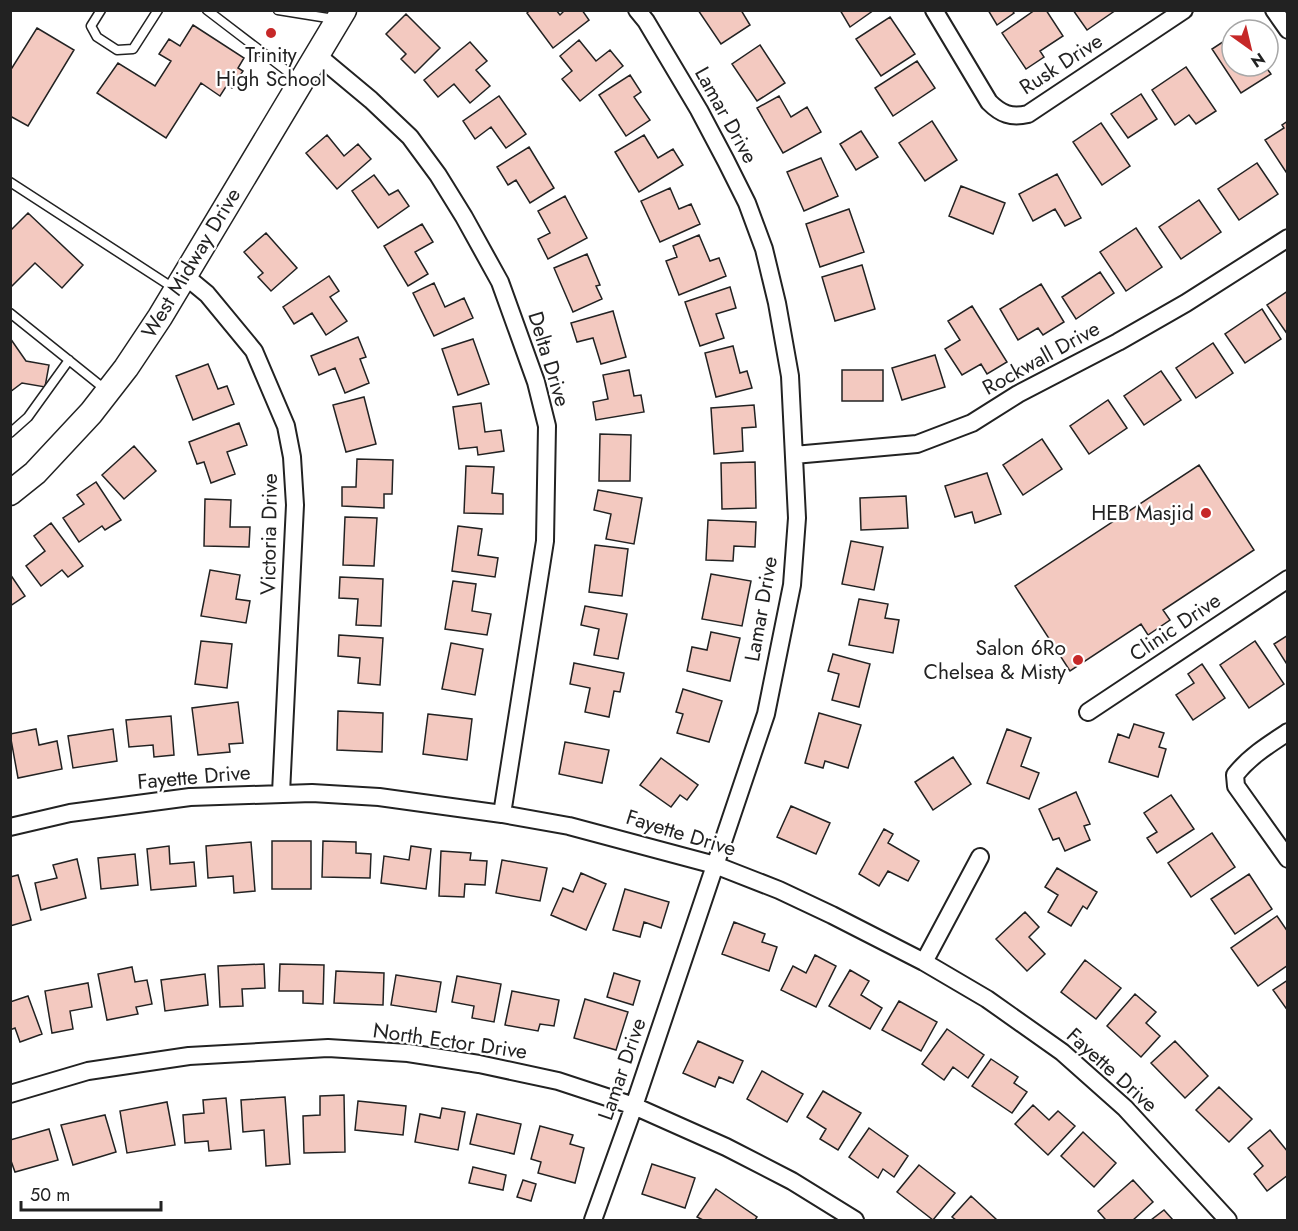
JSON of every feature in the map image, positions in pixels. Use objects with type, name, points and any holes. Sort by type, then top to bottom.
[{"type":"street","name":"Lamar Drive","points":[[593,1221],[766,714],[792,585],[797,518],[790,376],[764,249],[747,203],[699,110],[637,10]]},
{"type":"street","name":"Rusk Drive","points":[[934,10],[989,102],[1000,113],[1016,116],[1028,114],[1184,10]]},
{"type":"street","points":[[1274,10],[1287,30]]},
{"type":"street","name":"West Midway Drive","points":[[10,493],[35,473],[91,413],[132,360],[341,15]]},
{"type":"street","name":"Delta Drive","points":[[317,55],[371,100],[410,137],[465,217],[500,282],[536,382],[547,426],[545,542],[502,814]]},
{"type":"street","name":"Rockwall Drive","points":[[794,454],[917,444],[972,423],[1018,394],[1118,342],[1186,303],[1287,238]]},
{"type":"street","name":"Victoria Drive","points":[[180,283],[207,294],[254,351],[286,426],[292,457],[295,505],[281,793]]},
{"type":"street","name":"Clinic Drive","points":[[1088,712],[1287,579]]},
{"type":"street","points":[[1287,732],[1243,764],[1235,775],[1236,786],[1287,860]]},
{"type":"street","name":"Fayette Drive","points":[[10,827],[70,813],[179,798],[281,793],[379,797],[569,826],[715,864],[779,890],[924,962],[987,999],[1062,1052],[1125,1108],[1228,1221]]},
{"type":"street","points":[[924,962],[980,857]]},
{"type":"street","name":"North Ector Drive","points":[[10,1094],[88,1071],[189,1056],[328,1048],[408,1053],[479,1064],[558,1081],[634,1106],[726,1147],[792,1180],[855,1221]]},
{"type":"lane","points":[[101,10],[91,26],[97,37],[117,50],[134,49],[158,10]]},
{"type":"lane","points":[[207,10],[301,82]]},
{"type":"lane","points":[[278,10],[341,15]]},
{"type":"lane","points":[[10,182],[180,283]]},
{"type":"lane","points":[[10,313],[108,392]]},
{"type":"lane","points":[[10,433],[28,417],[69,360]]},
{"type":"building","points":[[530,10],[556,10],[560,15],[565,10],[582,10],[589,20],[553,48],[527,13]]},
{"type":"building","points":[[698,10],[741,10],[750,25],[721,44]]},
{"type":"building","points":[[840,10],[874,10],[850,27]]},
{"type":"building","points":[[988,10],[1012,10],[1014,13],[997,25]]},
{"type":"building","points":[[1035,10],[1046,10],[1063,36],[1040,51],[1044,57],[1026,69],[1002,33]]},
{"type":"building","points":[[1073,10],[1116,10],[1087,30]]},
{"type":"building","points":[[406,14],[440,48],[415,73],[401,59],[406,54],[386,34]]},
{"type":"building","points":[[890,17],[915,54],[881,76],[856,39]]},
{"type":"building","points":[[193,25],[244,58],[238,68],[243,71],[232,88],[227,85],[220,96],[201,83],[166,138],[97,93],[118,63],[155,86],[171,61],[159,54],[169,39],[180,46]]},
{"type":"building","points":[[37,28],[74,50],[28,126],[10,116],[10,71]]},
{"type":"building","points":[[579,40],[596,61],[610,50],[623,66],[580,101],[562,79],[572,71],[560,56]]},
{"type":"building","points":[[470,42],[487,61],[476,70],[490,86],[470,103],[454,84],[438,97],[424,80]]},
{"type":"building","points":[[1220,44],[1220,61],[1212,49]]},
{"type":"building","points":[[760,45],[785,83],[757,101],[732,64]]},
{"type":"building","points":[[917,61],[935,88],[893,116],[875,88]]},
{"type":"building","points":[[1186,67],[1216,111],[1196,124],[1189,115],[1175,125],[1152,90]]},
{"type":"building","points":[[630,75],[641,92],[634,97],[650,120],[626,136],[599,95]]},
{"type":"building","points":[[1231,78],[1265,78],[1241,93]]},
{"type":"building","points":[[1141,94],[1157,119],[1128,138],[1111,114]]},
{"type":"building","points":[[499,96],[526,134],[506,148],[491,127],[475,139],[463,121]]},
{"type":"building","points":[[779,96],[791,117],[807,107],[821,132],[783,153],[757,108]]},
{"type":"building","points":[[932,121],[957,160],[925,181],[899,143]]},
{"type":"building","points":[[1288,121],[1288,175],[1265,140],[1284,128],[1282,125]]},
{"type":"building","points":[[1101,123],[1130,166],[1102,185],[1073,142]]},
{"type":"building","points":[[861,131],[878,157],[856,170],[840,144]]},
{"type":"building","points":[[327,135],[344,156],[358,144],[371,159],[337,189],[306,153]]},
{"type":"building","points":[[644,135],[658,158],[673,149],[683,165],[639,192],[615,152]]},
{"type":"building","points":[[529,147],[554,188],[530,203],[516,180],[508,185],[497,167]]},
{"type":"building","points":[[821,158],[838,196],[804,211],[787,172]]},
{"type":"building","points":[[1257,163],[1278,194],[1239,220],[1218,189]]},
{"type":"building","points":[[1057,174],[1081,218],[1065,226],[1055,209],[1033,221],[1019,194]]},
{"type":"building","points":[[374,175],[389,195],[398,190],[409,206],[378,228],[352,191]]},
{"type":"building","points":[[961,186],[1005,203],[993,234],[949,216]]},
{"type":"building","points":[[670,188],[679,209],[691,204],[700,224],[660,242],[641,201]]},
{"type":"building","points":[[565,196],[587,238],[548,259],[538,239],[550,233],[538,211]]},
{"type":"building","points":[[1199,200],[1221,232],[1181,259],[1159,227]]},
{"type":"building","points":[[849,209],[864,252],[820,267],[806,224]]},
{"type":"building","points":[[28,213],[83,265],[62,288],[35,263],[10,288],[10,231]]},
{"type":"building","points":[[422,224],[433,242],[415,252],[428,274],[408,286],[384,246]]},
{"type":"building","points":[[1136,228],[1162,267],[1126,291],[1100,252]]},
{"type":"building","points":[[266,233],[297,268],[271,291],[258,277],[263,273],[244,252]]},
{"type":"building","points":[[699,235],[710,261],[719,258],[726,276],[679,295],[666,261],[677,257],[673,246]]},
{"type":"building","points":[[587,254],[600,285],[596,286],[602,299],[573,312],[554,268]]},
{"type":"building","points":[[862,265],[875,309],[835,321],[822,277]]},
{"type":"building","points":[[1100,272],[1114,293],[1076,319],[1062,297]]},
{"type":"building","points":[[329,276],[339,291],[330,297],[347,321],[326,335],[312,313],[294,324],[283,307]]},
{"type":"building","points":[[434,283],[445,307],[464,298],[473,318],[434,336],[413,293]]},
{"type":"building","points":[[1041,284],[1064,322],[1043,335],[1038,328],[1018,340],[1000,309]]},
{"type":"building","points":[[730,287],[736,308],[716,314],[724,338],[700,346],[685,302]]},
{"type":"building","points":[[1288,291],[1288,335],[1267,305]]},
{"type":"building","points":[[972,306],[1007,362],[987,374],[981,364],[962,375],[945,349],[960,340],[948,321]]},
{"type":"building","points":[[1262,309],[1281,339],[1245,363],[1225,334]]},
{"type":"building","points":[[613,311],[626,357],[601,364],[593,338],[577,342],[571,323]]},
{"type":"building","points":[[358,337],[366,357],[360,359],[369,383],[345,393],[335,368],[319,375],[311,356]]},
{"type":"building","points":[[10,338],[26,361],[49,365],[45,387],[22,383],[10,392]]},
{"type":"building","points":[[473,339],[489,384],[458,395],[442,349]]},
{"type":"building","points":[[1213,343],[1233,373],[1196,398],[1176,368]]},
{"type":"building","points":[[733,346],[740,373],[747,371],[752,388],[716,397],[705,353]]},
{"type":"building","points":[[935,355],[945,387],[902,400],[892,368]]},
{"type":"building","points":[[208,364],[218,389],[227,386],[234,404],[193,420],[176,376]]},
{"type":"building","points":[[629,370],[634,396],[641,395],[644,412],[596,420],[593,402],[608,399],[603,375]]},
{"type":"building","points":[[842,370],[883,370],[883,401],[842,401]]},
{"type":"building","points":[[1161,371],[1181,400],[1144,425],[1124,396]]},
{"type":"building","points":[[364,397],[376,444],[346,452],[333,405]]},
{"type":"building","points":[[1108,400],[1127,428],[1089,454],[1070,426]]},
{"type":"building","points":[[481,403],[485,432],[501,430],[504,451],[478,455],[477,447],[459,449],[453,407]]},
{"type":"building","points":[[754,405],[756,427],[742,428],[743,451],[714,454],[711,408]]},
{"type":"building","points":[[239,423],[247,445],[227,452],[235,474],[211,483],[204,462],[197,464],[189,442]]},
{"type":"building","points":[[600,434],[631,435],[630,481],[599,481]]},
{"type":"building","points":[[1042,439],[1062,469],[1023,495],[1003,465]]},
{"type":"building","points":[[134,446],[156,471],[124,499],[102,475]]},
{"type":"building","points":[[357,459],[393,460],[392,494],[384,494],[384,508],[342,506],[342,487],[356,487]]},
{"type":"building","points":[[755,462],[756,508],[722,509],[721,463]]},
{"type":"building","points":[[1199,465],[1254,550],[1163,610],[1170,620],[1148,635],[1141,624],[1070,671],[1015,586]]},
{"type":"building","points":[[466,466],[494,467],[492,493],[503,494],[503,514],[464,513]]},
{"type":"building","points":[[987,473],[1001,514],[975,523],[972,512],[955,517],[945,486]]},
{"type":"building","points":[[96,482],[121,520],[105,530],[102,526],[79,542],[63,518],[84,504],[77,495]]},
{"type":"building","points":[[598,490],[642,498],[634,544],[606,539],[611,514],[594,510]]},
{"type":"building","points":[[906,496],[908,528],[861,530],[860,498]]},
{"type":"building","points":[[205,499],[231,500],[230,527],[250,527],[249,547],[204,546]]},
{"type":"building","points":[[345,517],[377,518],[374,566],[343,565]]},
{"type":"building","points":[[708,520],[756,522],[755,547],[734,546],[733,561],[706,560]]},
{"type":"building","points":[[51,523],[83,566],[68,577],[62,570],[41,586],[26,566],[45,551],[34,536]]},
{"type":"building","points":[[458,526],[482,529],[478,555],[498,558],[495,577],[452,571]]},
{"type":"building","points":[[851,541],[883,547],[874,590],[842,584]]},
{"type":"building","points":[[595,545],[628,549],[622,596],[589,592]]},
{"type":"building","points":[[210,570],[240,575],[236,599],[250,601],[246,623],[201,616]]},
{"type":"building","points":[[10,574],[25,596],[10,606]]},
{"type":"building","points":[[711,574],[751,581],[742,626],[702,619]]},
{"type":"building","points":[[340,577],[383,579],[381,626],[356,625],[358,599],[339,598]]},
{"type":"building","points":[[453,581],[476,584],[472,611],[491,614],[487,635],[445,629]]},
{"type":"building","points":[[859,599],[888,604],[885,618],[899,620],[893,653],[849,645]]},
{"type":"building","points":[[585,606],[627,614],[618,659],[594,655],[599,629],[581,625]]},
{"type":"building","points":[[711,632],[740,638],[730,681],[687,671],[692,647],[707,650]]},
{"type":"building","points":[[339,635],[383,638],[380,685],[358,683],[360,658],[338,656]]},
{"type":"building","points":[[1288,635],[1288,666],[1274,644]]},
{"type":"building","points":[[201,641],[232,644],[227,688],[195,684]]},
{"type":"building","points":[[1255,641],[1284,684],[1249,708],[1220,665]]},
{"type":"building","points":[[451,643],[483,649],[475,695],[442,689]]},
{"type":"building","points":[[833,654],[870,664],[859,707],[832,700],[839,674],[828,671]]},
{"type":"building","points":[[574,663],[624,673],[620,692],[614,691],[609,717],[585,712],[590,688],[570,684]]},
{"type":"building","points":[[1202,664],[1225,698],[1193,720],[1176,695],[1194,683],[1188,674]]},
{"type":"building","points":[[683,689],[722,701],[709,742],[677,733],[683,714],[676,712]]},
{"type":"building","points":[[238,702],[243,743],[229,744],[230,752],[198,755],[192,708]]},
{"type":"building","points":[[338,711],[383,713],[382,752],[337,750]]},
{"type":"building","points":[[819,713],[861,725],[848,768],[825,761],[823,768],[805,763]]},
{"type":"building","points":[[428,714],[472,719],[467,760],[423,754]]},
{"type":"building","points":[[171,716],[174,755],[154,757],[153,745],[129,747],[126,720]]},
{"type":"building","points":[[1134,724],[1164,733],[1159,747],[1166,749],[1158,777],[1109,762],[1118,734],[1129,738]]},
{"type":"building","points":[[36,729],[39,745],[57,741],[62,769],[18,778],[10,734]]},
{"type":"building","points":[[113,729],[117,761],[73,768],[68,736]]},
{"type":"building","points":[[1007,729],[1031,738],[1021,766],[1039,773],[1029,799],[987,783]]},
{"type":"building","points":[[565,742],[609,750],[602,783],[559,774]]},
{"type":"building","points":[[953,757],[971,784],[933,810],[915,782]]},
{"type":"building","points":[[661,758],[698,785],[687,800],[680,795],[671,807],[640,785]]},
{"type":"building","points":[[1076,792],[1090,824],[1084,826],[1090,840],[1065,851],[1059,838],[1053,840],[1039,809]]},
{"type":"building","points":[[1171,795],[1194,829],[1157,853],[1147,838],[1157,832],[1144,813]]},
{"type":"building","points":[[791,806],[830,823],[816,854],[777,837]]},
{"type":"building","points":[[884,829],[893,834],[888,843],[919,861],[908,881],[888,871],[879,886],[859,874]]},
{"type":"building","points":[[1212,833],[1235,867],[1191,897],[1168,863]]},
{"type":"building","points":[[272,841],[311,841],[311,889],[272,889]]},
{"type":"building","points":[[323,841],[356,842],[356,853],[371,854],[370,878],[322,877]]},
{"type":"building","points":[[251,842],[255,891],[234,893],[233,876],[208,878],[206,846]]},
{"type":"building","points":[[169,846],[170,864],[194,862],[196,886],[151,890],[147,849]]},
{"type":"building","points":[[411,846],[431,849],[426,889],[381,883],[384,856],[409,860]]},
{"type":"building","points":[[441,851],[471,853],[470,860],[487,861],[485,885],[465,884],[464,897],[439,896]]},
{"type":"building","points":[[135,854],[138,885],[101,889],[98,858]]},
{"type":"building","points":[[77,859],[86,898],[41,910],[35,883],[57,878],[53,865]]},
{"type":"building","points":[[502,860],[547,868],[540,901],[496,893]]},
{"type":"building","points":[[1057,868],[1097,892],[1087,909],[1083,906],[1071,926],[1048,912],[1058,895],[1045,887]]},
{"type":"building","points":[[581,873],[606,884],[586,930],[551,915],[563,888],[573,892]]},
{"type":"building","points":[[1249,874],[1272,909],[1235,934],[1211,899]]},
{"type":"building","points":[[18,875],[31,920],[10,926],[10,877]]},
{"type":"building","points":[[625,889],[669,902],[661,928],[644,922],[640,937],[613,930]]},
{"type":"building","points":[[1025,912],[1039,927],[1029,937],[1045,954],[1027,971],[996,939]]},
{"type":"building","points":[[1277,916],[1288,932],[1288,965],[1258,986],[1231,948]]},
{"type":"building","points":[[734,922],[765,934],[762,942],[777,947],[769,971],[722,954]]},
{"type":"building","points":[[815,955],[836,966],[816,1007],[781,990],[793,966],[806,973]]},
{"type":"building","points":[[1085,960],[1121,988],[1096,1019],[1061,992]]},
{"type":"building","points":[[264,964],[265,988],[242,989],[243,1006],[220,1007],[218,966]]},
{"type":"building","points":[[280,964],[324,965],[323,1004],[303,1003],[303,991],[279,991]]},
{"type":"building","points":[[132,967],[135,982],[147,980],[152,1004],[136,1007],[138,1014],[107,1020],[98,974]]},
{"type":"building","points":[[850,970],[869,981],[861,995],[882,1008],[870,1029],[829,1006]]},
{"type":"building","points":[[336,971],[384,973],[383,1005],[334,1003]]},
{"type":"building","points":[[614,973],[640,981],[633,1005],[607,997]]},
{"type":"building","points":[[205,974],[208,1005],[165,1011],[161,980]]},
{"type":"building","points":[[396,975],[441,982],[436,1012],[391,1005]]},
{"type":"building","points":[[457,976],[501,984],[494,1022],[472,1018],[474,1006],[452,1002]]},
{"type":"building","points":[[1288,980],[1288,1011],[1273,990]]},
{"type":"building","points":[[88,983],[92,1007],[70,1011],[73,1029],[52,1033],[45,991]]},
{"type":"building","points":[[512,991],[559,1000],[554,1026],[540,1024],[538,1031],[505,1025]]},
{"type":"building","points":[[1135,994],[1156,1012],[1146,1023],[1160,1036],[1141,1057],[1107,1026]]},
{"type":"building","points":[[28,996],[42,1034],[20,1042],[15,1028],[10,1030],[10,1002]]},
{"type":"building","points":[[585,999],[628,1012],[616,1050],[574,1038]]},
{"type":"building","points":[[899,1001],[937,1022],[921,1051],[882,1030]]},
{"type":"building","points":[[947,1029],[984,1055],[968,1078],[953,1067],[944,1080],[922,1064]]},
{"type":"building","points":[[698,1041],[743,1061],[733,1083],[719,1077],[715,1087],[683,1073]]},
{"type":"building","points":[[1175,1041],[1208,1076],[1185,1098],[1151,1063]]},
{"type":"building","points":[[991,1059],[1018,1077],[1014,1083],[1027,1092],[1012,1113],[972,1086]]},
{"type":"building","points":[[762,1071],[803,1094],[787,1122],[747,1099]]},
{"type":"building","points":[[1219,1087],[1252,1119],[1229,1142],[1196,1110]]},
{"type":"building","points":[[823,1091],[861,1113],[838,1150],[820,1139],[826,1129],[807,1117]]},
{"type":"building","points":[[344,1095],[345,1152],[304,1153],[303,1116],[320,1115],[320,1096]]},
{"type":"building","points":[[285,1097],[290,1164],[266,1166],[264,1130],[243,1132],[241,1100]]},
{"type":"building","points":[[226,1098],[231,1149],[209,1151],[208,1141],[185,1143],[183,1115],[204,1113],[203,1100]]},
{"type":"building","points":[[358,1101],[406,1106],[403,1135],[355,1130]]},
{"type":"building","points":[[167,1102],[175,1145],[127,1153],[120,1111]]},
{"type":"building","points":[[1033,1105],[1049,1120],[1058,1111],[1075,1126],[1048,1155],[1015,1124]]},
{"type":"building","points":[[442,1108],[465,1112],[458,1150],[415,1142],[420,1114],[440,1118]]},
{"type":"building","points":[[477,1114],[521,1124],[514,1154],[470,1144]]},
{"type":"building","points":[[105,1115],[116,1152],[73,1165],[61,1125]]},
{"type":"building","points":[[540,1126],[573,1135],[570,1144],[584,1148],[575,1183],[538,1173],[541,1162],[531,1159]]},
{"type":"building","points":[[869,1128],[908,1156],[894,1177],[883,1169],[878,1178],[849,1157]]},
{"type":"building","points":[[49,1129],[58,1160],[15,1172],[10,1158],[10,1140]]},
{"type":"building","points":[[1270,1130],[1288,1152],[1288,1175],[1267,1191],[1254,1174],[1263,1166],[1248,1148]]},
{"type":"building","points":[[1083,1132],[1116,1163],[1094,1187],[1061,1156]]},
{"type":"building","points":[[652,1164],[695,1178],[685,1208],[642,1194]]},
{"type":"building","points":[[919,1165],[955,1193],[933,1220],[897,1192]]},
{"type":"building","points":[[473,1167],[506,1175],[503,1190],[469,1183]]},
{"type":"building","points":[[523,1180],[536,1184],[531,1201],[517,1197]]},
{"type":"building","points":[[1133,1180],[1153,1202],[1133,1220],[1103,1220],[1105,1219],[1098,1211]]},
{"type":"building","points":[[716,1189],[757,1217],[755,1220],[703,1220],[697,1217]]},
{"type":"building","points":[[971,1196],[997,1220],[956,1220],[952,1217]]},
{"type":"building","points":[[1164,1210],[1173,1220],[1151,1220]]},
{"type":"place","name":"Trinity High School","points":[[271,33]]},
{"type":"place","name":"HEB Masjid","points":[[1206,513]]},
{"type":"place","name":"Salon 6Ro Chelsea & Misty","points":[[1078,660]]}]
